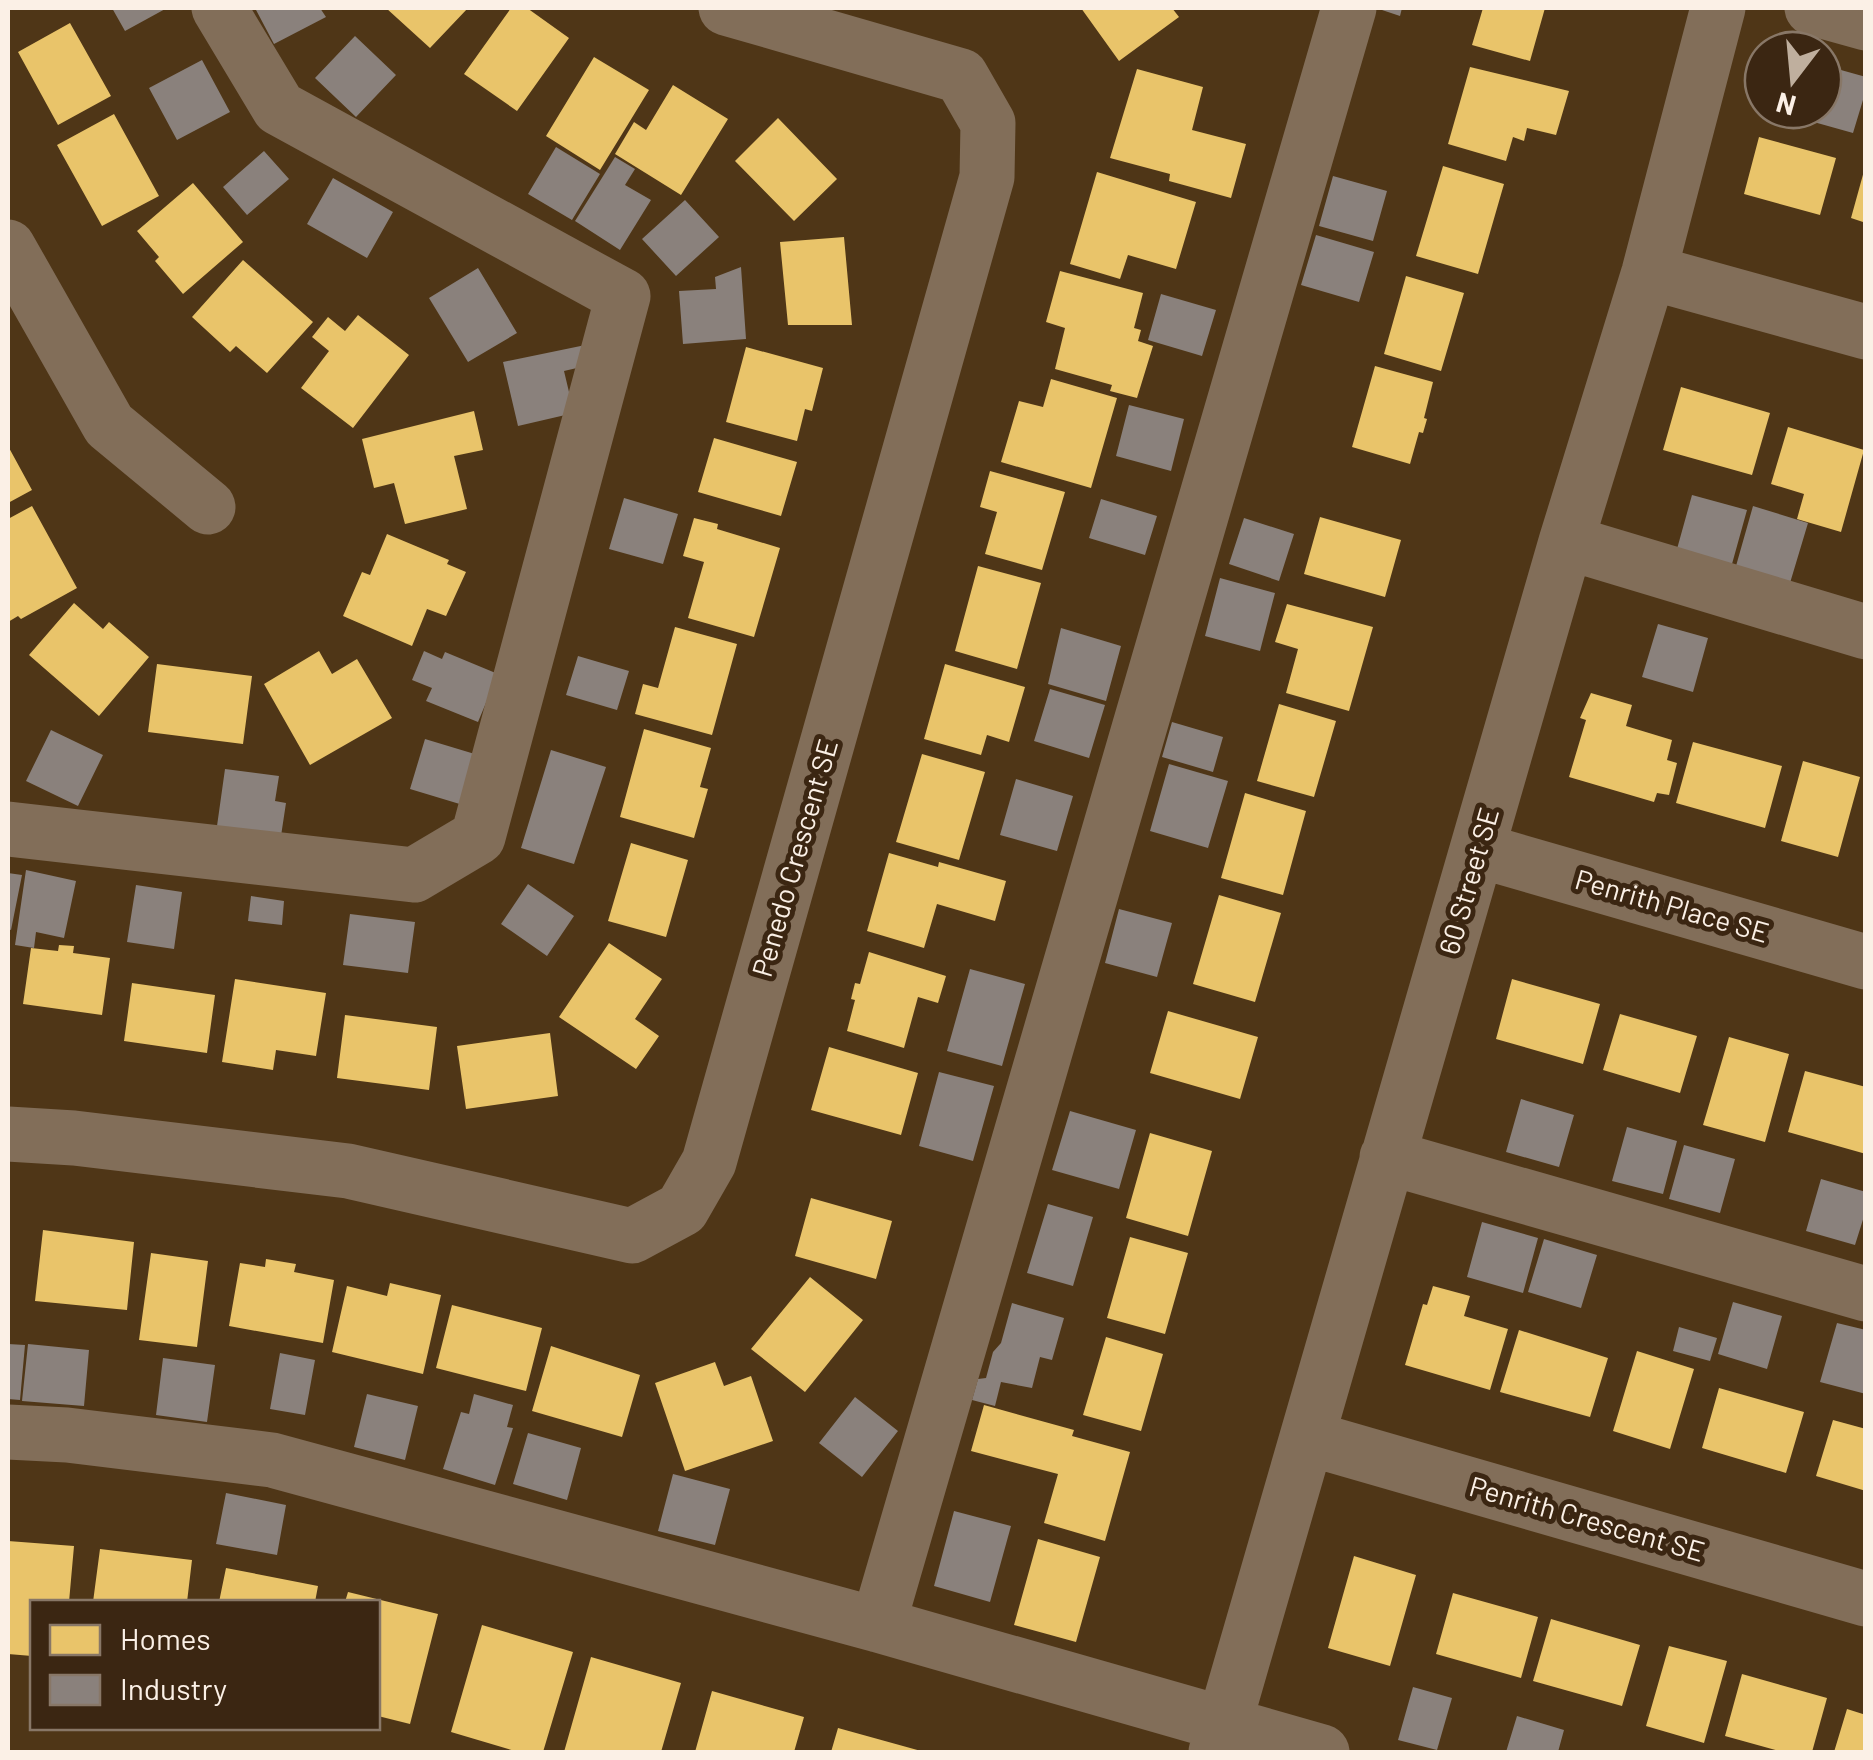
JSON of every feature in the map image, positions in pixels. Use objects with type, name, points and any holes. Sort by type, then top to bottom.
[{"type":"street","points":[[8,828],[414,875],[478,837],[623,296],[279,108],[219,8]]},
{"type":"street","name":"Penedo Crescent SE","points":[[8,1134],[74,1138],[348,1171],[632,1236],[682,1209],[708,1162],[987,178],[988,123],[961,76],[726,8]]},
{"type":"street","points":[[878,1625],[1349,8]]},
{"type":"street","name":"60 Street SE","points":[[1220,1739],[1566,542],[1649,272],[1718,8]]},
{"type":"street","points":[[1812,8],[1866,23]]},
{"type":"street","points":[[8,247],[110,425],[208,507]]},
{"type":"street","points":[[1649,272],[1866,332]]},
{"type":"street","points":[[1566,542],[1866,632]]},
{"type":"street","name":"Penrith Place SE","points":[[1478,850],[1866,962]]},
{"type":"street","points":[[1388,1157],[1866,1294]]},
{"type":"street","points":[[8,1432],[67,1435],[272,1460],[878,1625],[1220,1739],[1322,1752]]},
{"type":"street","name":"Penrith Crescent SE","points":[[1308,1438],[1866,1599]]},
{"type":"building: Homes","points":[[386,8],[468,8],[430,48]]},
{"type":"building: Homes","points":[[511,8],[527,8],[569,38],[517,111],[464,74]]},
{"type":"building: Homes","points":[[1081,8],[1172,8],[1179,17],[1119,61]]},
{"type":"building: Homes","points":[[1483,8],[1545,8],[1530,61],[1472,45]]},
{"type":"building: Homes","points":[[70,23],[111,96],[58,125],[18,52]]},
{"type":"building: Homes","points":[[594,57],[649,90],[600,170],[546,136]]},
{"type":"building: Homes","points":[[1470,67],[1569,91],[1556,135],[1527,128],[1524,141],[1513,137],[1506,161],[1448,144]]},
{"type":"building: Homes","points":[[1137,69],[1203,87],[1192,130],[1246,144],[1231,198],[1169,181],[1170,174],[1110,158]]},
{"type":"building: Homes","points":[[673,85],[728,119],[681,195],[615,154],[634,122],[646,130]]},
{"type":"building: Homes","points":[[114,114],[159,196],[102,226],[57,145]]},
{"type":"building: Homes","points":[[778,118],[837,179],[794,221],[735,161]]},
{"type":"building: Homes","points":[[1759,137],[1836,158],[1820,215],[1744,194]]},
{"type":"building: Homes","points":[[1443,166],[1504,184],[1478,274],[1416,256]]},
{"type":"building: Homes","points":[[1866,171],[1866,223],[1851,218]]},
{"type":"building: Homes","points":[[1097,172],[1196,202],[1176,269],[1128,255],[1120,279],[1070,264]]},
{"type":"building: Homes","points":[[193,183],[243,242],[183,294],[155,261],[159,257],[137,231]]},
{"type":"building: Homes","points":[[844,237],[852,325],[788,325],[780,242]]},
{"type":"building: Homes","points":[[243,260],[313,322],[267,373],[236,346],[230,352],[192,317]]},
{"type":"building: Homes","points":[[1060,271],[1143,293],[1134,328],[1141,330],[1138,341],[1153,346],[1137,398],[1110,391],[1112,385],[1055,369],[1065,328],[1046,322]]},
{"type":"building: Homes","points":[[1406,276],[1464,293],[1441,371],[1384,354]]},
{"type":"building: Homes","points":[[358,315],[409,355],[353,428],[301,388],[329,351],[312,337],[328,317],[345,331]]},
{"type":"building: Homes","points":[[746,347],[823,368],[812,411],[805,409],[797,441],[726,422]]},
{"type":"building: Homes","points":[[1375,366],[1433,382],[1424,418],[1427,419],[1410,464],[1352,447]]},
{"type":"building: Homes","points":[[1051,379],[1117,398],[1091,488],[1001,462],[1019,401],[1043,407]]},
{"type":"building: Homes","points":[[1681,387],[1770,413],[1752,475],[1663,450]]},
{"type":"building: Homes","points":[[474,411],[483,450],[454,456],[467,509],[405,524],[394,483],[374,488],[362,439]]},
{"type":"building: Homes","points":[[1788,427],[1864,450],[1841,532],[1797,519],[1804,494],[1771,484]]},
{"type":"building: Homes","points":[[714,438],[797,462],[781,516],[698,492]]},
{"type":"building: Homes","points":[[8,446],[32,490],[8,503]]},
{"type":"building: Homes","points":[[990,471],[1065,492],[1042,570],[985,554],[997,512],[980,507]]},
{"type":"building: Homes","points":[[32,506],[77,588],[21,619],[18,616],[8,622],[8,519]]},
{"type":"building: Homes","points":[[1320,517],[1401,540],[1385,597],[1304,574]]},
{"type":"building: Homes","points":[[694,518],[780,548],[754,637],[688,618],[704,562],[683,556]]},
{"type":"building: Homes","points":[[387,534],[449,560],[447,564],[466,572],[446,616],[427,609],[412,646],[343,616],[362,572],[370,575]]},
{"type":"building: Homes","points":[[978,566],[1041,583],[1017,669],[955,651]]},
{"type":"building: Homes","points":[[74,603],[103,629],[109,622],[149,657],[99,716],[29,655]]},
{"type":"building: Homes","points":[[1287,604],[1373,627],[1349,711],[1286,693],[1298,649],[1275,642]]},
{"type":"building: Homes","points":[[675,627],[737,644],[712,735],[635,714],[643,684],[658,688]]},
{"type":"building: Homes","points":[[319,651],[332,674],[357,659],[392,718],[310,765],[264,684]]},
{"type":"building: Homes","points":[[157,664],[252,676],[243,744],[148,732]]},
{"type":"building: Homes","points":[[945,664],[1025,687],[1009,742],[987,735],[981,755],[924,739]]},
{"type":"building: Homes","points":[[1591,693],[1632,705],[1626,726],[1672,740],[1667,760],[1677,763],[1669,795],[1657,793],[1654,802],[1569,777],[1586,720],[1580,718]]},
{"type":"building: Homes","points":[[1279,704],[1336,721],[1314,797],[1257,781]]},
{"type":"building: Homes","points":[[644,729],[711,748],[700,787],[708,789],[694,838],[620,817]]},
{"type":"building: Homes","points":[[1693,742],[1782,766],[1765,828],[1676,803]]},
{"type":"building: Homes","points":[[922,754],[985,772],[959,860],[896,842]]},
{"type":"building: Homes","points":[[1803,761],[1860,777],[1838,857],[1781,841]]},
{"type":"building: Homes","points":[[1245,793],[1306,811],[1283,895],[1221,878]]},
{"type":"building: Homes","points":[[631,843],[688,860],[666,937],[608,921]]},
{"type":"building: Homes","points":[[889,853],[1006,881],[995,921],[937,904],[924,948],[867,931]]},
{"type":"building: Homes","points":[[1219,895],[1281,913],[1255,1002],[1193,984]]},
{"type":"building: Homes","points":[[609,943],[662,979],[635,1019],[659,1036],[636,1069],[559,1017]]},
{"type":"building: Homes","points":[[59,945],[74,946],[73,953],[110,958],[102,1015],[23,1004],[31,948],[58,951]]},
{"type":"building: Homes","points":[[869,952],[946,976],[938,1003],[918,997],[904,1048],[847,1031],[855,983],[860,984]]},
{"type":"building: Homes","points":[[235,979],[326,993],[316,1056],[276,1050],[273,1070],[222,1062]]},
{"type":"building: Homes","points":[[1512,979],[1600,1004],[1583,1064],[1496,1039]]},
{"type":"building: Homes","points":[[132,983],[215,995],[207,1053],[124,1041]]},
{"type":"building: Homes","points":[[1168,1011],[1258,1037],[1240,1099],[1150,1073]]},
{"type":"building: Homes","points":[[1620,1014],[1697,1036],[1680,1093],[1603,1070]]},
{"type":"building: Homes","points":[[345,1015],[437,1027],[429,1090],[337,1078]]},
{"type":"building: Homes","points":[[550,1033],[558,1096],[466,1109],[457,1046]]},
{"type":"building: Homes","points":[[1729,1037],[1789,1054],[1765,1142],[1703,1125]]},
{"type":"building: Homes","points":[[829,1047],[918,1073],[901,1135],[811,1110]]},
{"type":"building: Homes","points":[[1805,1071],[1866,1087],[1866,1154],[1788,1132]]},
{"type":"building: Homes","points":[[1150,1133],[1212,1151],[1188,1236],[1126,1218]]},
{"type":"building: Homes","points":[[811,1198],[892,1221],[876,1279],[795,1256]]},
{"type":"building: Homes","points":[[43,1230],[134,1242],[127,1310],[35,1301]]},
{"type":"building: Homes","points":[[1130,1237],[1188,1253],[1165,1334],[1107,1318]]},
{"type":"building: Homes","points":[[151,1253],[208,1261],[197,1347],[139,1340]]},
{"type":"building: Homes","points":[[266,1259],[296,1264],[294,1272],[334,1280],[323,1343],[229,1326],[240,1263],[265,1267]]},
{"type":"building: Homes","points":[[810,1277],[863,1320],[805,1392],[751,1349]]},
{"type":"building: Homes","points":[[390,1283],[441,1295],[423,1374],[332,1352],[347,1286],[387,1296]]},
{"type":"building: Homes","points":[[1433,1286],[1470,1296],[1464,1316],[1508,1329],[1490,1390],[1405,1365],[1423,1304],[1427,1305]]},
{"type":"building: Homes","points":[[452,1305],[542,1328],[526,1391],[436,1368]]},
{"type":"building: Homes","points":[[1519,1330],[1608,1358],[1590,1417],[1500,1392]]},
{"type":"building: Homes","points":[[1106,1337],[1163,1354],[1141,1431],[1083,1415]]},
{"type":"building: Homes","points":[[551,1346],[640,1375],[622,1437],[532,1411]]},
{"type":"building: Homes","points":[[1637,1351],[1694,1369],[1670,1449],[1613,1431]]},
{"type":"building: Homes","points":[[715,1362],[724,1386],[751,1376],[773,1441],[685,1471],[655,1383]]},
{"type":"building: Homes","points":[[1719,1388],[1804,1412],[1786,1473],[1702,1448]]},
{"type":"building: Homes","points":[[984,1405],[1074,1430],[1072,1436],[1130,1452],[1105,1541],[1044,1523],[1058,1474],[971,1451]]},
{"type":"building: Homes","points":[[1833,1420],[1866,1429],[1866,1491],[1816,1476]]},
{"type":"building: Homes","points":[[1038,1539],[1100,1557],[1076,1642],[1014,1625]]},
{"type":"building: Homes","points":[[8,1541],[74,1546],[69,1600],[30,1600],[30,1656],[8,1654]]},
{"type":"building: Homes","points":[[100,1549],[192,1560],[187,1600],[93,1600]]},
{"type":"building: Homes","points":[[1354,1556],[1416,1575],[1390,1666],[1328,1648]]},
{"type":"building: Homes","points":[[226,1568],[318,1586],[315,1600],[219,1600]]},
{"type":"building: Homes","points":[[348,1592],[438,1614],[410,1724],[380,1716],[380,1600],[346,1600]]},
{"type":"building: Homes","points":[[1453,1593],[1538,1617],[1521,1678],[1436,1654]]},
{"type":"building: Homes","points":[[1551,1619],[1640,1645],[1622,1706],[1533,1681]]},
{"type":"building: Homes","points":[[482,1625],[573,1652],[543,1752],[518,1752],[451,1732]]},
{"type":"building: Homes","points":[[1669,1646],[1727,1661],[1704,1743],[1646,1726]]},
{"type":"building: Homes","points":[[591,1657],[681,1683],[661,1752],[564,1752]]},
{"type":"building: Homes","points":[[1742,1674],[1827,1698],[1812,1752],[1783,1752],[1725,1736]]},
{"type":"building: Homes","points":[[712,1691],[804,1717],[794,1752],[695,1752]]},
{"type":"building: Homes","points":[[1847,1709],[1866,1715],[1866,1752],[1834,1752]]},
{"type":"building: Homes","points":[[838,1728],[921,1751],[921,1752],[831,1752]]},
{"type":"building: Industry","points":[[112,8],[167,8],[125,31]]},
{"type":"building: Industry","points":[[255,8],[320,8],[326,17],[274,44]]},
{"type":"building: Industry","points":[[1376,8],[1402,8],[1400,16]]},
{"type":"building: Industry","points":[[355,36],[396,75],[356,117],[315,78]]},
{"type":"building: Industry","points":[[202,60],[230,112],[177,140],[149,88]]},
{"type":"building: Industry","points":[[1843,71],[1866,77],[1853,133],[1842,130]]},
{"type":"building: Industry","points":[[556,147],[600,174],[572,220],[528,194]]},
{"type":"building: Industry","points":[[264,151],[289,179],[247,215],[223,187]]},
{"type":"building: Industry","points":[[615,157],[635,169],[625,185],[651,200],[620,250],[575,221]]},
{"type":"building: Industry","points":[[1333,176],[1387,191],[1373,241],[1319,226]]},
{"type":"building: Industry","points":[[333,178],[393,212],[367,258],[307,224]]},
{"type":"building: Industry","points":[[685,200],[719,237],[676,276],[642,239]]},
{"type":"building: Industry","points":[[1316,235],[1374,252],[1359,302],[1301,285]]},
{"type":"building: Industry","points":[[741,267],[746,339],[683,344],[679,291],[716,289],[715,277]]},
{"type":"building: Industry","points":[[478,268],[517,333],[468,362],[429,298]]},
{"type":"building: Industry","points":[[1161,294],[1216,310],[1202,356],[1148,340]]},
{"type":"building: Industry","points":[[600,342],[594,364],[564,371],[574,413],[518,426],[503,362]]},
{"type":"building: Industry","points":[[1129,405],[1184,419],[1171,471],[1116,456]]},
{"type":"building: Industry","points":[[1692,495],[1747,510],[1732,564],[1677,549]]},
{"type":"building: Industry","points":[[624,498],[678,514],[663,564],[609,549]]},
{"type":"building: Industry","points":[[1101,499],[1157,516],[1145,555],[1089,538]]},
{"type":"building: Industry","points":[[1753,506],[1808,523],[1790,583],[1736,566]]},
{"type":"building: Industry","points":[[1244,518],[1294,534],[1279,581],[1229,564]]},
{"type":"building: Industry","points":[[1220,578],[1275,593],[1260,651],[1205,636]]},
{"type":"building: Industry","points":[[1658,624],[1708,638],[1693,692],[1642,677]]},
{"type":"building: Industry","points":[[1061,628],[1121,646],[1106,701],[1048,684]]},
{"type":"building: Industry","points":[[424,651],[442,659],[445,652],[498,674],[478,722],[426,701],[432,688],[412,680]]},
{"type":"building: Industry","points":[[578,656],[629,671],[617,710],[566,695]]},
{"type":"building: Industry","points":[[1050,689],[1105,705],[1089,758],[1034,741]]},
{"type":"building: Industry","points":[[1172,722],[1223,737],[1213,772],[1162,757]]},
{"type":"building: Industry","points":[[51,730],[103,755],[78,806],[26,781]]},
{"type":"building: Industry","points":[[425,739],[478,755],[463,805],[410,789]]},
{"type":"building: Industry","points":[[551,750],[606,767],[574,864],[521,848]]},
{"type":"building: Industry","points":[[1169,764],[1228,781],[1208,848],[1150,831]]},
{"type":"building: Industry","points":[[225,769],[279,776],[275,801],[286,803],[281,836],[217,826]]},
{"type":"building: Industry","points":[[1016,779],[1073,796],[1057,851],[1000,835]]},
{"type":"building: Industry","points":[[26,870],[76,881],[64,938],[36,932],[34,948],[15,945]]},
{"type":"building: Industry","points":[[8,873],[22,875],[11,930],[8,929]]},
{"type":"building: Industry","points":[[528,884],[574,916],[547,956],[501,924]]},
{"type":"building: Industry","points":[[136,885],[182,892],[174,949],[127,942]]},
{"type":"building: Industry","points":[[251,896],[284,901],[282,925],[248,921]]},
{"type":"building: Industry","points":[[1119,909],[1172,923],[1157,977],[1105,963]]},
{"type":"building: Industry","points":[[350,914],[415,922],[408,973],[343,965]]},
{"type":"building: Industry","points":[[970,969],[1025,984],[1002,1066],[947,1051]]},
{"type":"building: Industry","points":[[939,1072],[994,1086],[973,1161],[919,1146]]},
{"type":"building: Industry","points":[[1521,1099],[1574,1115],[1559,1167],[1506,1152]]},
{"type":"building: Industry","points":[[1070,1111],[1136,1130],[1119,1189],[1052,1170]]},
{"type":"building: Industry","points":[[1627,1127],[1677,1141],[1663,1194],[1612,1181]]},
{"type":"building: Industry","points":[[1684,1145],[1735,1159],[1720,1213],[1669,1199]]},
{"type":"building: Industry","points":[[1821,1179],[1866,1192],[1866,1210],[1855,1245],[1806,1231]]},
{"type":"building: Industry","points":[[1048,1204],[1093,1217],[1073,1286],[1027,1273]]},
{"type":"building: Industry","points":[[1482,1222],[1538,1238],[1523,1293],[1467,1277]]},
{"type":"building: Industry","points":[[1544,1239],[1597,1255],[1581,1308],[1528,1292]]},
{"type":"building: Industry","points":[[1733,1302],[1782,1316],[1767,1369],[1718,1354]]},
{"type":"building: Industry","points":[[1012,1303],[1064,1318],[1052,1360],[1040,1357],[1032,1388],[1001,1382],[995,1406],[972,1400],[978,1379],[986,1378],[993,1352],[1001,1343]]},
{"type":"building: Industry","points":[[1837,1323],[1866,1330],[1866,1394],[1820,1382]]},
{"type":"building: Industry","points":[[1679,1327],[1717,1338],[1710,1361],[1673,1351]]},
{"type":"building: Industry","points":[[8,1344],[25,1345],[20,1400],[8,1399]]},
{"type":"building: Industry","points":[[28,1344],[89,1350],[84,1406],[22,1401]]},
{"type":"building: Industry","points":[[280,1353],[315,1360],[305,1415],[270,1409]]},
{"type":"building: Industry","points":[[163,1358],[215,1365],[207,1422],[156,1415]]},
{"type":"building: Industry","points":[[367,1394],[418,1406],[405,1460],[354,1447]]},
{"type":"building: Industry","points":[[474,1394],[513,1405],[507,1427],[513,1428],[495,1485],[443,1469],[461,1412],[469,1414]]},
{"type":"building: Industry","points":[[855,1397],[898,1431],[862,1477],[819,1443]]},
{"type":"building: Industry","points":[[528,1433],[581,1448],[567,1500],[513,1484]]},
{"type":"building: Industry","points":[[673,1474],[730,1489],[715,1545],[658,1531]]},
{"type":"building: Industry","points":[[226,1493],[286,1505],[277,1555],[216,1544]]},
{"type":"building: Industry","points":[[954,1511],[1011,1526],[990,1602],[934,1586]]},
{"type":"building: Industry","points":[[1413,1687],[1452,1698],[1437,1750],[1398,1740]]},
{"type":"building: Industry","points":[[1517,1716],[1564,1730],[1558,1752],[1506,1752]]}]
